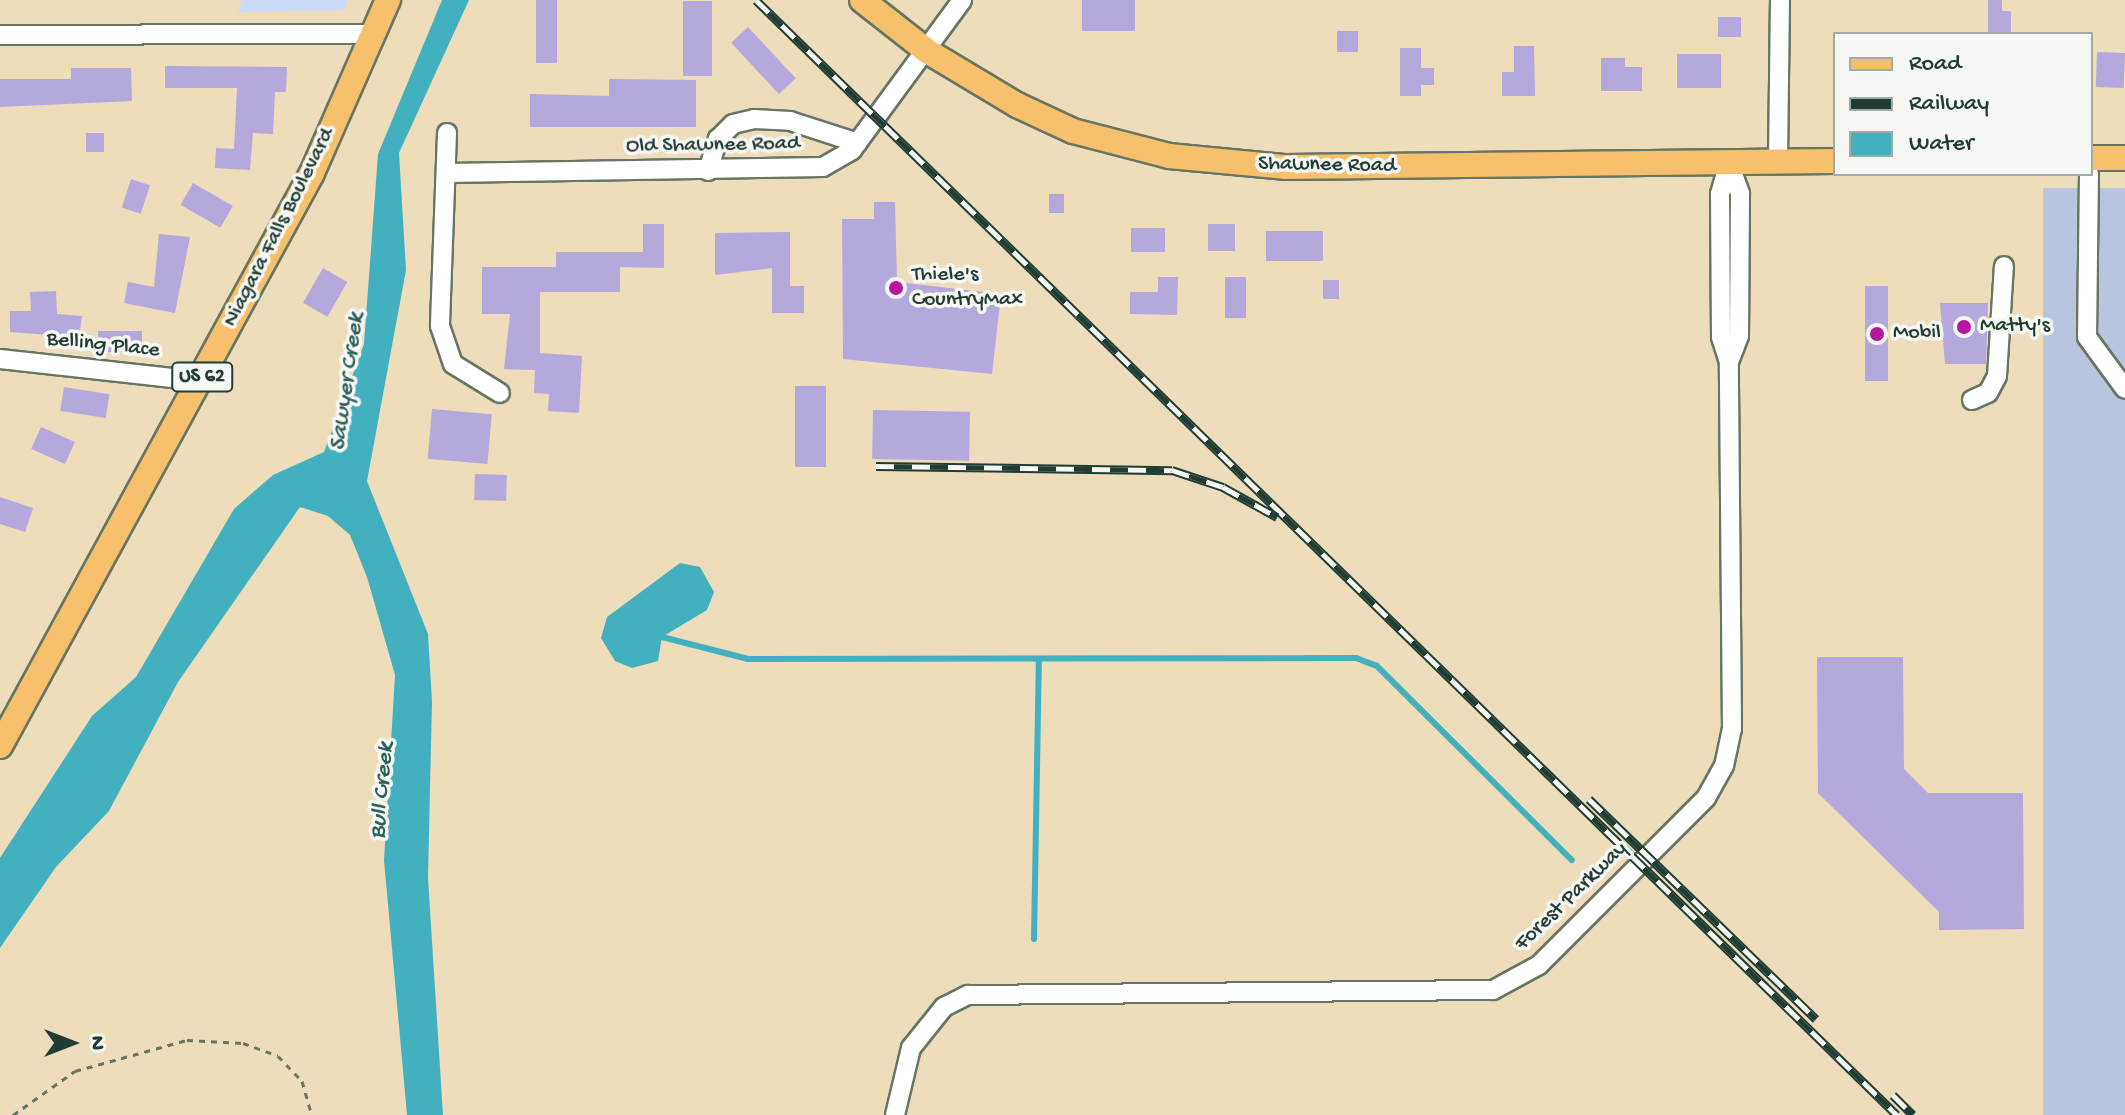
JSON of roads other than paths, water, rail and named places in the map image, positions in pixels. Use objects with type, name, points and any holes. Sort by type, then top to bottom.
[{"type":"main road","name":"Niagara Falls Boulevard","points":[[0,746],[312,173],[388,0]]},
{"type":"main road","name":"Shawnee Road","points":[[862,0],[927,51],[1073,131],[1220,163],[1833,161]]},
{"type":"main road","points":[[2093,158],[2125,158]]},
{"type":"street","name":"Old Shawnee Road","points":[[447,173],[823,167],[858,143],[962,0]]},
{"type":"street","points":[[1778,162],[1780,0]]},
{"type":"street","points":[[0,35],[375,34]]},
{"type":"street","points":[[708,171],[718,139],[733,124],[754,119],[790,121],[858,143]]},
{"type":"street","points":[[447,133],[440,326],[453,364],[500,393]]},
{"type":"street","name":"Forest Parkway","points":[[895,1115],[911,1048],[944,1007],[968,995],[1474,994],[1539,965],[1706,798],[1724,766],[1732,729],[1729,362],[1739,336],[1740,194],[1729,163]]},
{"type":"street","points":[[2089,176],[2087,337],[2125,389]]},
{"type":"street","points":[[1972,400],[1988,393],[1997,376],[2004,266]]},
{"type":"street","name":"Belling Place","points":[[0,359],[200,381]]},
{"type":"water","points":[[442,0],[469,0],[399,153],[406,270],[367,481],[428,634],[432,701],[428,878],[443,1115],[407,1115],[384,860],[395,675],[367,577],[350,535],[328,516],[300,507],[178,682],[109,811],[56,867],[0,948],[0,858],[92,716],[136,677],[234,509],[273,475],[324,452],[364,344],[378,154]]},
{"type":"water","points":[[680,563],[700,567],[714,592],[707,610],[662,637],[658,661],[632,668],[615,661],[601,638],[607,617]]},
{"type":"waterway","points":[[662,637],[748,659],[1356,658],[1377,666],[1572,860]]},
{"type":"waterway","points":[[1034,939],[1039,659]]},
{"type":"railway","points":[[756,0],[1897,1115]]},
{"type":"railway","points":[[876,466],[1172,470],[1223,487],[1277,517]]},
{"type":"railway","points":[[1589,799],[1816,1019]]},
{"type":"railway","points":[[1893,1095],[1913,1115]]},
{"type":"place","name":"Thiele's CountryMax","points":[[896,288]]},
{"type":"place","name":"Matty's","points":[[1964,327]]},
{"type":"place","name":"Mobil","points":[[1877,334]]},
{"type":"water label","name":"Sawyer Creek","points":[[348,382]]},
{"type":"water label","name":"Bull Creek","points":[[383,791]]}]
